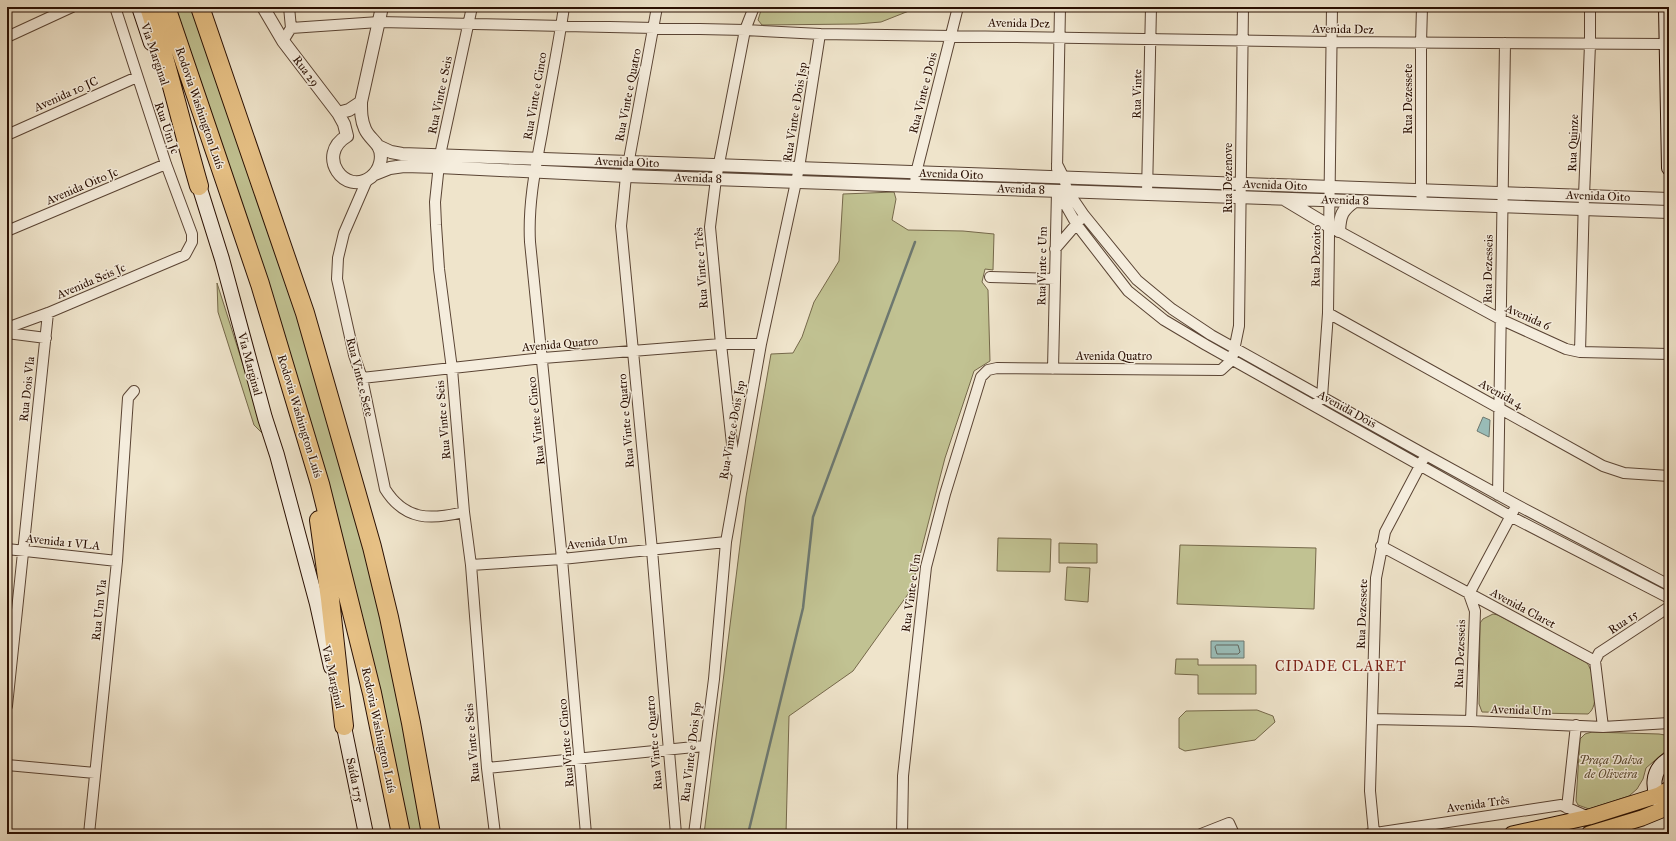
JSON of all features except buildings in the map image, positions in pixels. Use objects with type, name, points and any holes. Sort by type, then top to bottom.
[{"type":"highway","points":[[149,7],[166,60],[175,100],[199,186]]},
{"type":"highway","name":"Rodovia Washington Luís","points":[[166,7],[260,284],[302,422],[336,546],[372,693],[401,834]]},
{"type":"highway","points":[[200,7],[305,313],[354,484],[389,617],[417,755],[431,834]]},
{"type":"highway","points":[[302,422],[326,570],[344,726]]},
{"type":"main road","name":"Via Marginal","points":[[139,7],[222,259],[265,418],[277,454],[317,604],[344,726]]},
{"type":"main road","points":[[1666,7],[1669,168]]},
{"type":"main road","name":"Saída 175","points":[[344,726],[366,834]]},
{"type":"main road","points":[[1589,834],[1668,809],[1656,796],[1654,787],[1656,774],[1664,762],[1669,759]]},
{"type":"main road","points":[[1512,834],[1590,817],[1656,796],[1669,789]]},
{"type":"street","points":[[7,37],[72,7]]},
{"type":"street","name":"Rua Um Jc","points":[[115,7],[166,164],[192,234],[192,242],[185,255]]},
{"type":"street","name":"Rua 29","points":[[263,7],[283,41],[338,113],[344,124],[347,136],[338,143],[333,153],[336,170],[340,175],[350,181],[361,182],[371,177]]},
{"type":"street","points":[[283,41],[290,28],[289,7]]},
{"type":"street","points":[[371,177],[378,169],[381,158],[363,123],[361,102],[382,7]]},
{"type":"street","name":"Rua Vinte e Seis","points":[[472,7],[440,161],[435,202],[439,269],[452,369],[464,512],[471,566],[487,768],[494,834]]},
{"type":"street","name":"Rua Vinte e Cinco","points":[[564,7],[530,201],[530,235],[562,559],[586,834]]},
{"type":"street","name":"Rua Vinte e Quatro","points":[[657,7],[628,162],[621,226],[652,550],[676,834]]},
{"type":"street","name":"Rua Vinte e Três","points":[[736,483],[710,227],[716,179],[745,30],[754,7]]},
{"type":"street","name":"Rua Vinte e Dois","points":[[916,185],[916,173],[958,7]]},
{"type":"street","points":[[1060,7],[1057,164],[1062,190]]},
{"type":"street","name":"Rua Vinte","points":[[1147,193],[1152,7]]},
{"type":"street","name":"Rua Dezenove","points":[[1232,360],[1238,334],[1242,197],[1243,7]]},
{"type":"street","name":"Rua Dezoito","points":[[1322,397],[1328,313],[1329,245],[1338,231],[1330,200],[1332,7]]},
{"type":"street","name":"Rua Dezessete","points":[[1422,7],[1422,203]]},
{"type":"street","name":"Rua Quinze","points":[[1580,352],[1590,7]]},
{"type":"street","name":"Avenida Dez","points":[[290,28],[379,22],[745,30],[820,34],[1243,41],[1666,44]]},
{"type":"street","name":"Rua Vinte e Dois Jsp","points":[[694,834],[704,746],[714,679],[726,542],[761,344],[799,168],[820,34]]},
{"type":"street","name":"Rua Dezesseis","points":[[1498,494],[1501,409],[1500,319],[1505,43]]},
{"type":"street","name":"Avenida 10 JC","points":[[7,135],[137,77]]},
{"type":"street","points":[[338,113],[349,110],[361,102]]},
{"type":"street","name":"Avenida Oito","points":[[374,142],[391,152],[440,161],[537,159],[1669,199]]},
{"type":"street","name":"Avenida 8","points":[[371,177],[390,168],[440,161],[535,172],[626,176],[1669,212]]},
{"type":"street","name":"Avenida Oito Jc","points":[[7,231],[166,164]]},
{"type":"street","points":[[964,174],[964,187]]},
{"type":"street","name":"Rua Vinte e Sete","points":[[371,177],[344,232],[337,270],[337,280],[362,378],[385,490],[393,502],[410,513],[441,517],[464,512]]},
{"type":"street","name":"Avenida Dois","points":[[1062,190],[1137,280],[1172,309],[1235,348],[1334,404],[1517,505],[1669,586]]},
{"type":"street","name":"Avenida Dois","points":[[1062,190],[1077,225],[1128,291],[1164,320],[1232,360],[1510,516],[1669,598]]},
{"type":"street","name":"Rua Vinte e Um","points":[[1053,369],[1055,249],[1062,190]]},
{"type":"street","points":[[1283,198],[1338,231]]},
{"type":"street","points":[[1329,245],[1338,231],[1344,208],[1355,201]]},
{"type":"street","points":[[1055,249],[1084,215]]},
{"type":"street","name":"Avenida 6","points":[[1338,231],[1500,319],[1566,349],[1580,352],[1669,354]]},
{"type":"street","name":"Avenida Seis Jc","points":[[7,328],[48,313],[185,255]]},
{"type":"street","points":[[990,277],[1055,279]]},
{"type":"street","name":"Rua Dois Vla","points":[[7,706],[48,313]]},
{"type":"street","name":"Avenida 4","points":[[1328,313],[1603,466],[1624,473],[1669,476]]},
{"type":"street","points":[[7,333],[46,338]]},
{"type":"street","name":"Avenida Quatro","points":[[362,378],[543,358],[721,344],[761,344]]},
{"type":"street","name":"Avenida Quatro","points":[[993,369],[1221,370],[1232,360]]},
{"type":"street","name":"Rua Vinte e Um","points":[[902,834],[903,776],[926,566],[977,384],[985,373],[993,369]]},
{"type":"street","name":"Rua Um Vla","points":[[88,834],[117,561],[128,398],[134,391]]},
{"type":"street","points":[[1314,406],[1322,397]]},
{"type":"street","points":[[1328,414],[1334,404]]},
{"type":"street","name":"Rua Dezessete","points":[[1372,833],[1370,791],[1376,578],[1381,546],[1385,532],[1426,455]]},
{"type":"street","points":[[1469,594],[1517,505]]},
{"type":"street","name":"Avenida Um","points":[[471,566],[562,559],[726,542]]},
{"type":"street","name":"Avenida Claret","points":[[1381,546],[1595,661]]},
{"type":"street","name":"Avenida 1 VLA","points":[[7,549],[117,561]]},
{"type":"street","name":"Rua Dezesseis","points":[[1469,594],[1475,611],[1471,721]]},
{"type":"street","name":"Rua 15","points":[[1595,661],[1599,653],[1669,607]]},
{"type":"street","points":[[1595,661],[1603,726]]},
{"type":"street","name":"Avenida Um","points":[[1372,719],[1603,726],[1669,722]]},
{"type":"street","points":[[1566,808],[1576,725]]},
{"type":"street","points":[[487,768],[668,751],[704,746]]},
{"type":"street","points":[[7,765],[95,773]]},
{"type":"street","name":"Avenida Três","points":[[1372,833],[1560,805],[1590,817]]},
{"type":"street","points":[[1201,834],[1229,823],[1234,834]]},
{"type":"green space","points":[[171,7],[195,7],[283,265],[369,561],[426,834],[406,834],[390,752]]},
{"type":"green space","points":[[762,7],[919,7],[881,22],[857,24],[762,25],[758,20]]},
{"type":"green space","points":[[894,192],[896,199],[892,220],[908,230],[963,231],[994,234],[993,270],[985,269],[982,282],[988,290],[990,361],[974,371],[945,458],[911,590],[853,671],[789,716],[786,834],[704,834],[746,497],[771,354],[793,353],[802,337],[814,302],[839,261],[843,194]]},
{"type":"green space","points":[[217,283],[266,437],[254,425],[218,312]]},
{"type":"green space","points":[[998,538],[1051,539],[1050,572],[997,571]]},
{"type":"green space","points":[[1059,543],[1097,544],[1097,563],[1059,563]]},
{"type":"green space","points":[[1180,545],[1316,548],[1314,609],[1177,604]]},
{"type":"green space","points":[[1067,567],[1090,568],[1088,602],[1065,600]]},
{"type":"green space","points":[[1493,614],[1498,615],[1587,663],[1592,674],[1595,690],[1594,704],[1592,710],[1588,714],[1482,712],[1479,704],[1480,623],[1483,619]]},
{"type":"green space","points":[[1176,659],[1198,659],[1198,665],[1256,665],[1256,694],[1198,694],[1198,675],[1175,674]]},
{"type":"green space","points":[[1257,710],[1273,716],[1275,722],[1255,740],[1185,751],[1179,748],[1179,718],[1186,711]]},
{"type":"green space","name":"Praça Dalva de Oliveira","points":[[1592,732],[1665,735],[1669,741],[1668,749],[1646,768],[1643,779],[1637,789],[1629,796],[1589,809],[1578,805],[1576,801],[1580,739],[1585,734]]},
{"type":"water","points":[[1483,417],[1490,420],[1489,437],[1477,431]]},
{"type":"water","points":[[1211,641],[1244,641],[1244,658],[1211,658]]},
{"type":"waterway","points":[[748,834],[803,608],[813,517],[915,242]]},
{"type":"district","name":"CIDADE CLARET","points":[[1341,666]]}]
